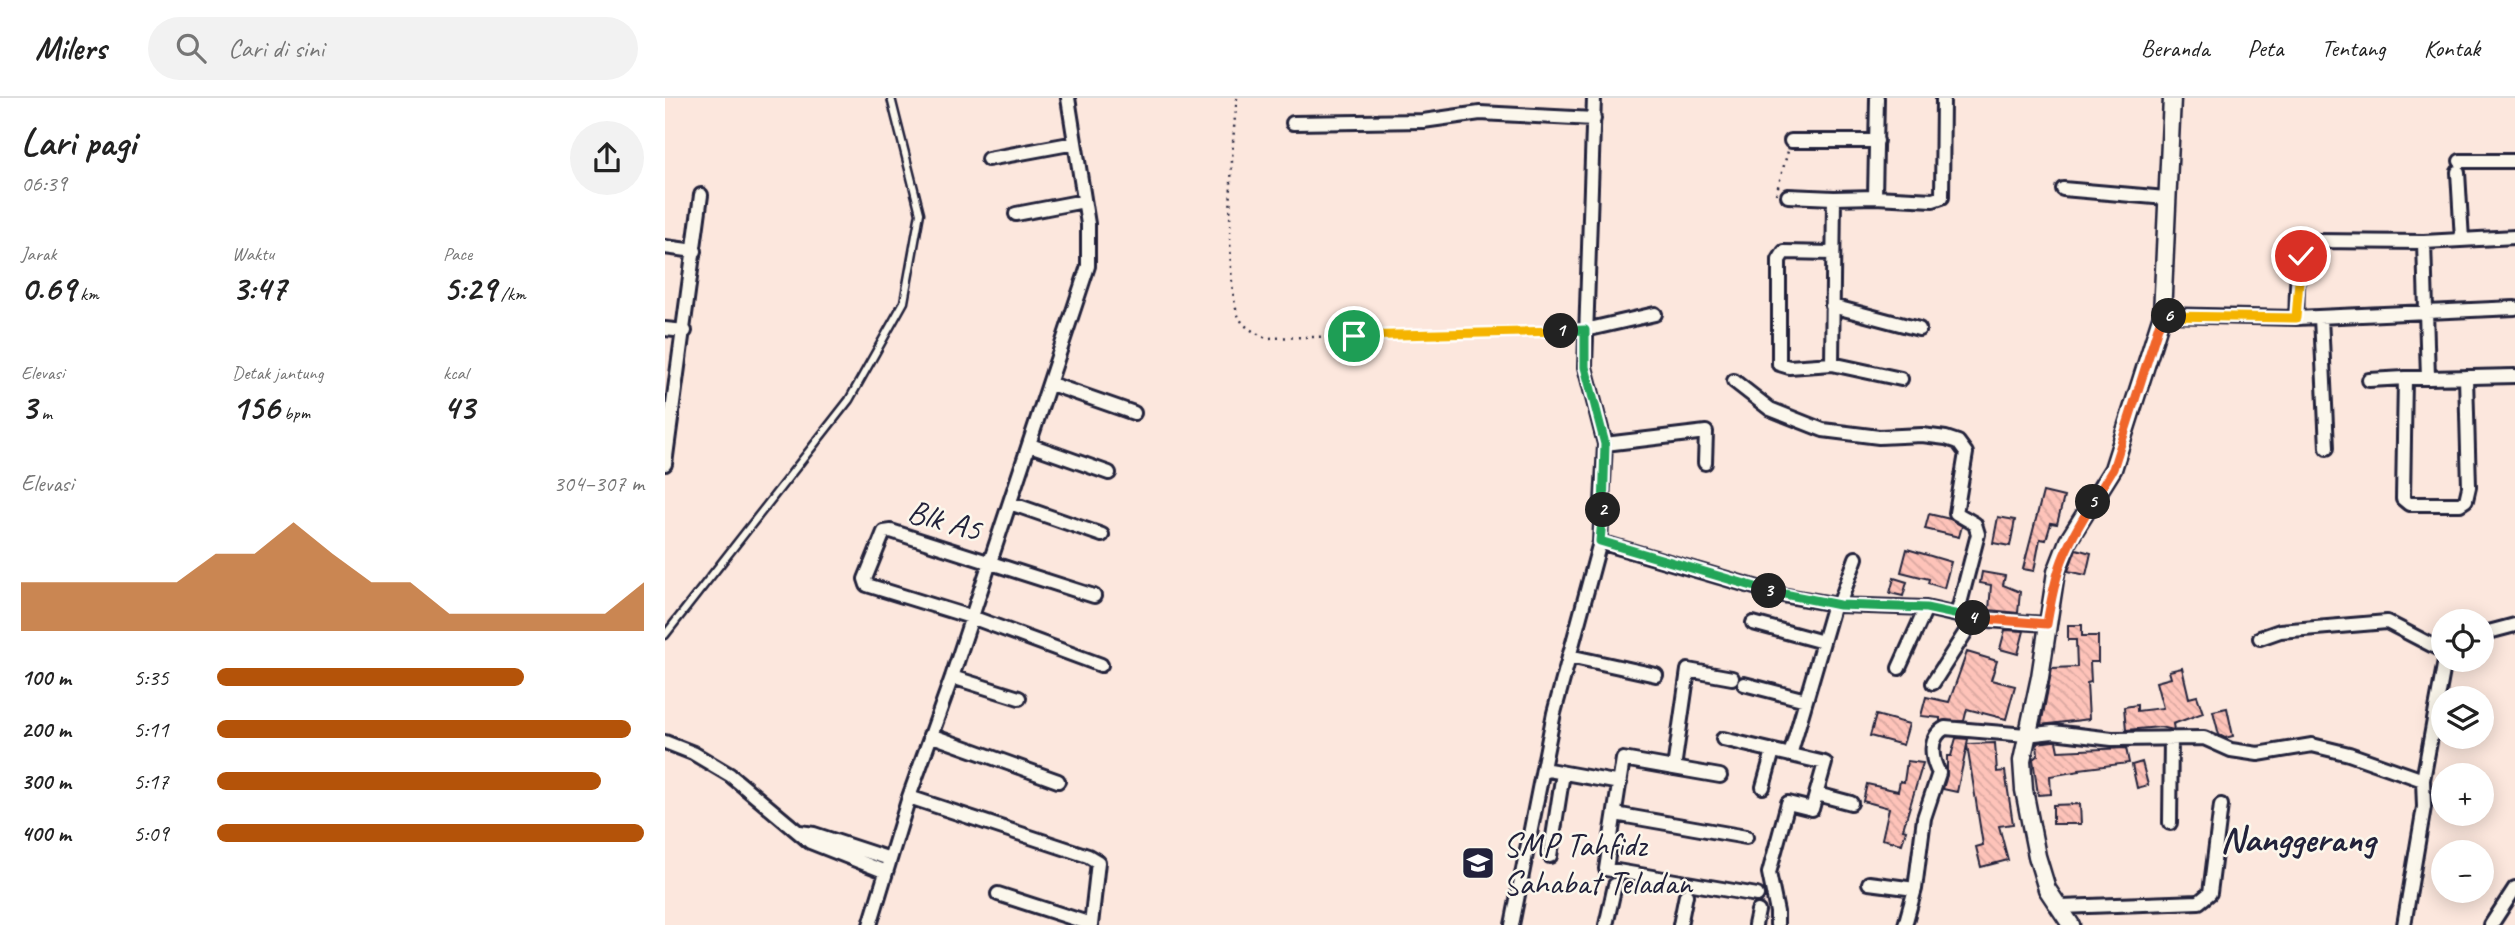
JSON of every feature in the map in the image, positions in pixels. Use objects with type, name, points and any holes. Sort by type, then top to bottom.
[{"type":"street","points":[[870,925],[909,797],[972,618],[1089,266],[1084,201],[1067,98]]},
{"type":"street","points":[[1512,925],[1543,769],[1569,656],[1600,541],[1605,444],[1585,367],[1594,98]]},
{"type":"street","points":[[1875,197],[1877,98]]},
{"type":"street","points":[[1788,196],[1933,200],[1941,197],[1943,98]]},
{"type":"street","points":[[2071,925],[2047,888],[2037,856],[2024,790],[2022,761],[2056,572],[2068,541],[2113,469],[2162,315],[2172,98]]},
{"type":"street","points":[[1293,123],[1423,121],[1481,113],[1594,119]]},
{"type":"street","points":[[1791,141],[1877,141]]},
{"type":"street","points":[[988,159],[1075,143]]},
{"type":"street","points":[[2462,240],[2459,166],[2515,161]]},
{"type":"street","points":[[2063,189],[2166,198]]},
{"type":"street","points":[[665,464],[685,331],[701,195]]},
{"type":"street","points":[[1832,364],[1834,198]]},
{"type":"street","points":[[1016,214],[1084,201]]},
{"type":"street","points":[[2296,318],[2301,256],[2305,245],[2322,239],[2424,242],[2515,237]]},
{"type":"street","points":[[2424,242],[2428,378]]},
{"type":"street","points":[[665,247],[695,251]]},
{"type":"street","points":[[1833,253],[1784,252],[1777,273],[1779,364],[1789,367],[1832,364],[1901,379]]},
{"type":"street","points":[[1832,306],[1919,329]]},
{"type":"street","points":[[2162,315],[2196,318],[2296,318],[2515,308]]},
{"type":"street","points":[[1585,330],[1655,314]]},
{"type":"street","points":[[2321,317],[2327,448]]},
{"type":"street","points":[[665,328],[685,331]]},
{"type":"street","points":[[2369,380],[2515,376]]},
{"type":"street","points":[[2405,378],[2403,499],[2409,504],[2418,505],[2460,503],[2466,500],[2469,487],[2466,377]]},
{"type":"street","points":[[1734,381],[1770,408],[1823,430],[1879,437],[1922,435],[1953,440],[1962,446],[1966,453],[1956,513],[1975,524],[1978,534],[1957,615]]},
{"type":"street","points":[[1051,384],[1134,413]]},
{"type":"street","points":[[1605,444],[1704,431],[1707,434],[1705,463]]},
{"type":"street","points":[[1030,445],[1109,473]]},
{"type":"street","points":[[1010,503],[1102,536]]},
{"type":"street","name":"Blk A5","points":[[972,618],[867,585],[865,579],[884,532],[887,531],[990,562]]},
{"type":"street","points":[[1600,541],[1782,595],[1836,605],[1926,608],[1974,619],[2047,624]]},
{"type":"street","points":[[1790,755],[1823,642],[1856,558]]},
{"type":"street","points":[[990,562],[1094,596]]},
{"type":"street","points":[[1899,667],[1926,608]]},
{"type":"street","points":[[972,618],[1101,664]]},
{"type":"street","points":[[1933,683],[1974,619]]},
{"type":"street","points":[[2260,638],[2280,631],[2387,622],[2431,645]]},
{"type":"street","points":[[1753,623],[1823,642]]},
{"type":"street","points":[[2494,631],[2515,625]]},
{"type":"street","points":[[1569,656],[1656,675]]},
{"type":"street","points":[[1674,768],[1688,670],[1731,678]]},
{"type":"street","points":[[2405,925],[2424,807],[2423,780],[2443,672]]},
{"type":"street","points":[[952,677],[1019,698]]},
{"type":"street","points":[[1745,684],[1806,700]]},
{"type":"street","points":[[1905,925],[1915,889],[1924,818],[1939,773],[1932,757],[1938,733],[1945,729],[2026,734],[2053,732],[2112,739],[2204,738],[2231,750],[2258,754],[2312,745],[2349,754],[2423,780]]},
{"type":"street","points":[[930,736],[1058,781]]},
{"type":"street","points":[[2170,823],[2171,738]]},
{"type":"street","points":[[1723,739],[1825,763],[1812,809],[1788,803],[1769,873],[1777,925]]},
{"type":"street","points":[[665,743],[693,753],[730,775],[769,810],[820,847],[888,866]]},
{"type":"street","points":[[1763,787],[1773,751]]},
{"type":"street","points":[[1720,776],[1623,760],[1607,869],[1757,895]]},
{"type":"street","points":[[1543,769],[1620,783]]},
{"type":"street","points":[[1550,856],[1563,773]]},
{"type":"street","points":[[1817,794],[1851,803]]},
{"type":"street","points":[[909,797],[1088,856],[1098,862],[1091,925],[998,894]]},
{"type":"street","points":[[2061,907],[2199,902],[2210,893],[2221,805]]},
{"type":"street","points":[[1615,814],[1746,837]]},
{"type":"street","points":[[1870,883],[1915,889]]},
{"type":"street","points":[[1606,925],[1615,885]]},
{"type":"street","points":[[2491,925],[2515,888]]},
{"type":"street","points":[[1679,925],[1686,895]]},
{"type":"street","points":[[1755,925],[1758,911]]},
{"type":"lane","points":[[665,635],[849,400],[904,302],[920,213],[891,98]]},
{"type":"path","points":[[1237,98],[1232,182],[1232,271],[1235,306],[1240,320],[1253,331],[1265,338],[1585,330]]},
{"type":"path","points":[[1788,196],[1774,192],[1791,141]]},
{"type":"building","points":[[2043,492],[2064,497],[2057,524],[2051,523],[2046,540],[2040,539],[2034,571],[2023,569]]},
{"type":"building","points":[[1929,514],[1950,519],[1962,526],[1959,537],[1925,529]]},
{"type":"building","points":[[1998,517],[2015,520],[2010,546],[1993,543]]},
{"type":"building","points":[[1907,549],[1951,562],[1944,588],[1928,583],[1929,579],[1901,572]]},
{"type":"building","points":[[2076,549],[2091,553],[2086,575],[2068,571]]},
{"type":"building","points":[[1982,572],[2005,576],[2003,585],[2020,592],[2018,613],[1989,610],[1991,585],[1980,583]]},
{"type":"building","points":[[1894,578],[1907,582],[1903,596],[1890,593]]},
{"type":"building","points":[[2068,625],[2082,625],[2082,636],[2098,636],[2098,662],[2090,662],[2091,682],[2087,683],[2089,719],[2041,725],[2052,668],[2077,667],[2076,640],[2068,640]]},
{"type":"building","points":[[2005,630],[2024,631],[2018,654],[2000,649]]},
{"type":"building","points":[[1967,652],[1997,661],[1991,680],[2015,686],[2006,719],[1967,709],[1964,721],[1940,721],[1940,718],[1921,716],[1926,697],[1949,702]]},
{"type":"building","points":[[2182,668],[2189,698],[2197,696],[2203,713],[2173,724],[2174,730],[2160,727],[2126,730],[2124,707],[2137,705],[2137,711],[2163,708],[2156,682],[2171,678],[2169,671]]},
{"type":"building","points":[[2227,708],[2233,736],[2225,738],[2219,735],[2213,711]]},
{"type":"building","points":[[1876,715],[1909,724],[1903,745],[1870,736]]},
{"type":"building","points":[[1956,738],[1968,739],[1967,744],[1995,743],[1997,772],[2005,771],[2013,824],[1999,826],[2008,860],[1981,867],[1976,847],[1983,845],[1967,745],[1957,792],[1943,789],[1947,775],[1947,756],[1951,756]]},
{"type":"building","points":[[2056,741],[2058,751],[2126,748],[2129,763],[2079,769],[2080,771],[2050,776],[2051,794],[2038,795],[2033,759],[2038,755],[2037,743]]},
{"type":"building","points":[[1907,761],[1923,763],[1903,829],[1906,830],[1902,844],[1882,839],[1889,808],[1863,801],[1867,784],[1898,791],[1900,781],[1904,782]]},
{"type":"building","points":[[2142,762],[2148,785],[2137,788],[2132,765]]},
{"type":"building","points":[[2080,804],[2081,824],[2053,824],[2053,805]]},
{"type":"place","name":"SMP Tahfidz Sahabat Teladan","points":[[1478,863]]},
{"type":"district","name":"Nanggerang","points":[[2298,838]]},
{"type":"route","points":[[1354,336],[1585,330],[1585,367],[1605,444],[1600,541],[1782,595],[1839,605],[1926,608],[1974,619],[2047,624],[2056,572],[2068,541],[2113,469],[2162,315],[2196,318],[2296,318],[2301,256]]}]
